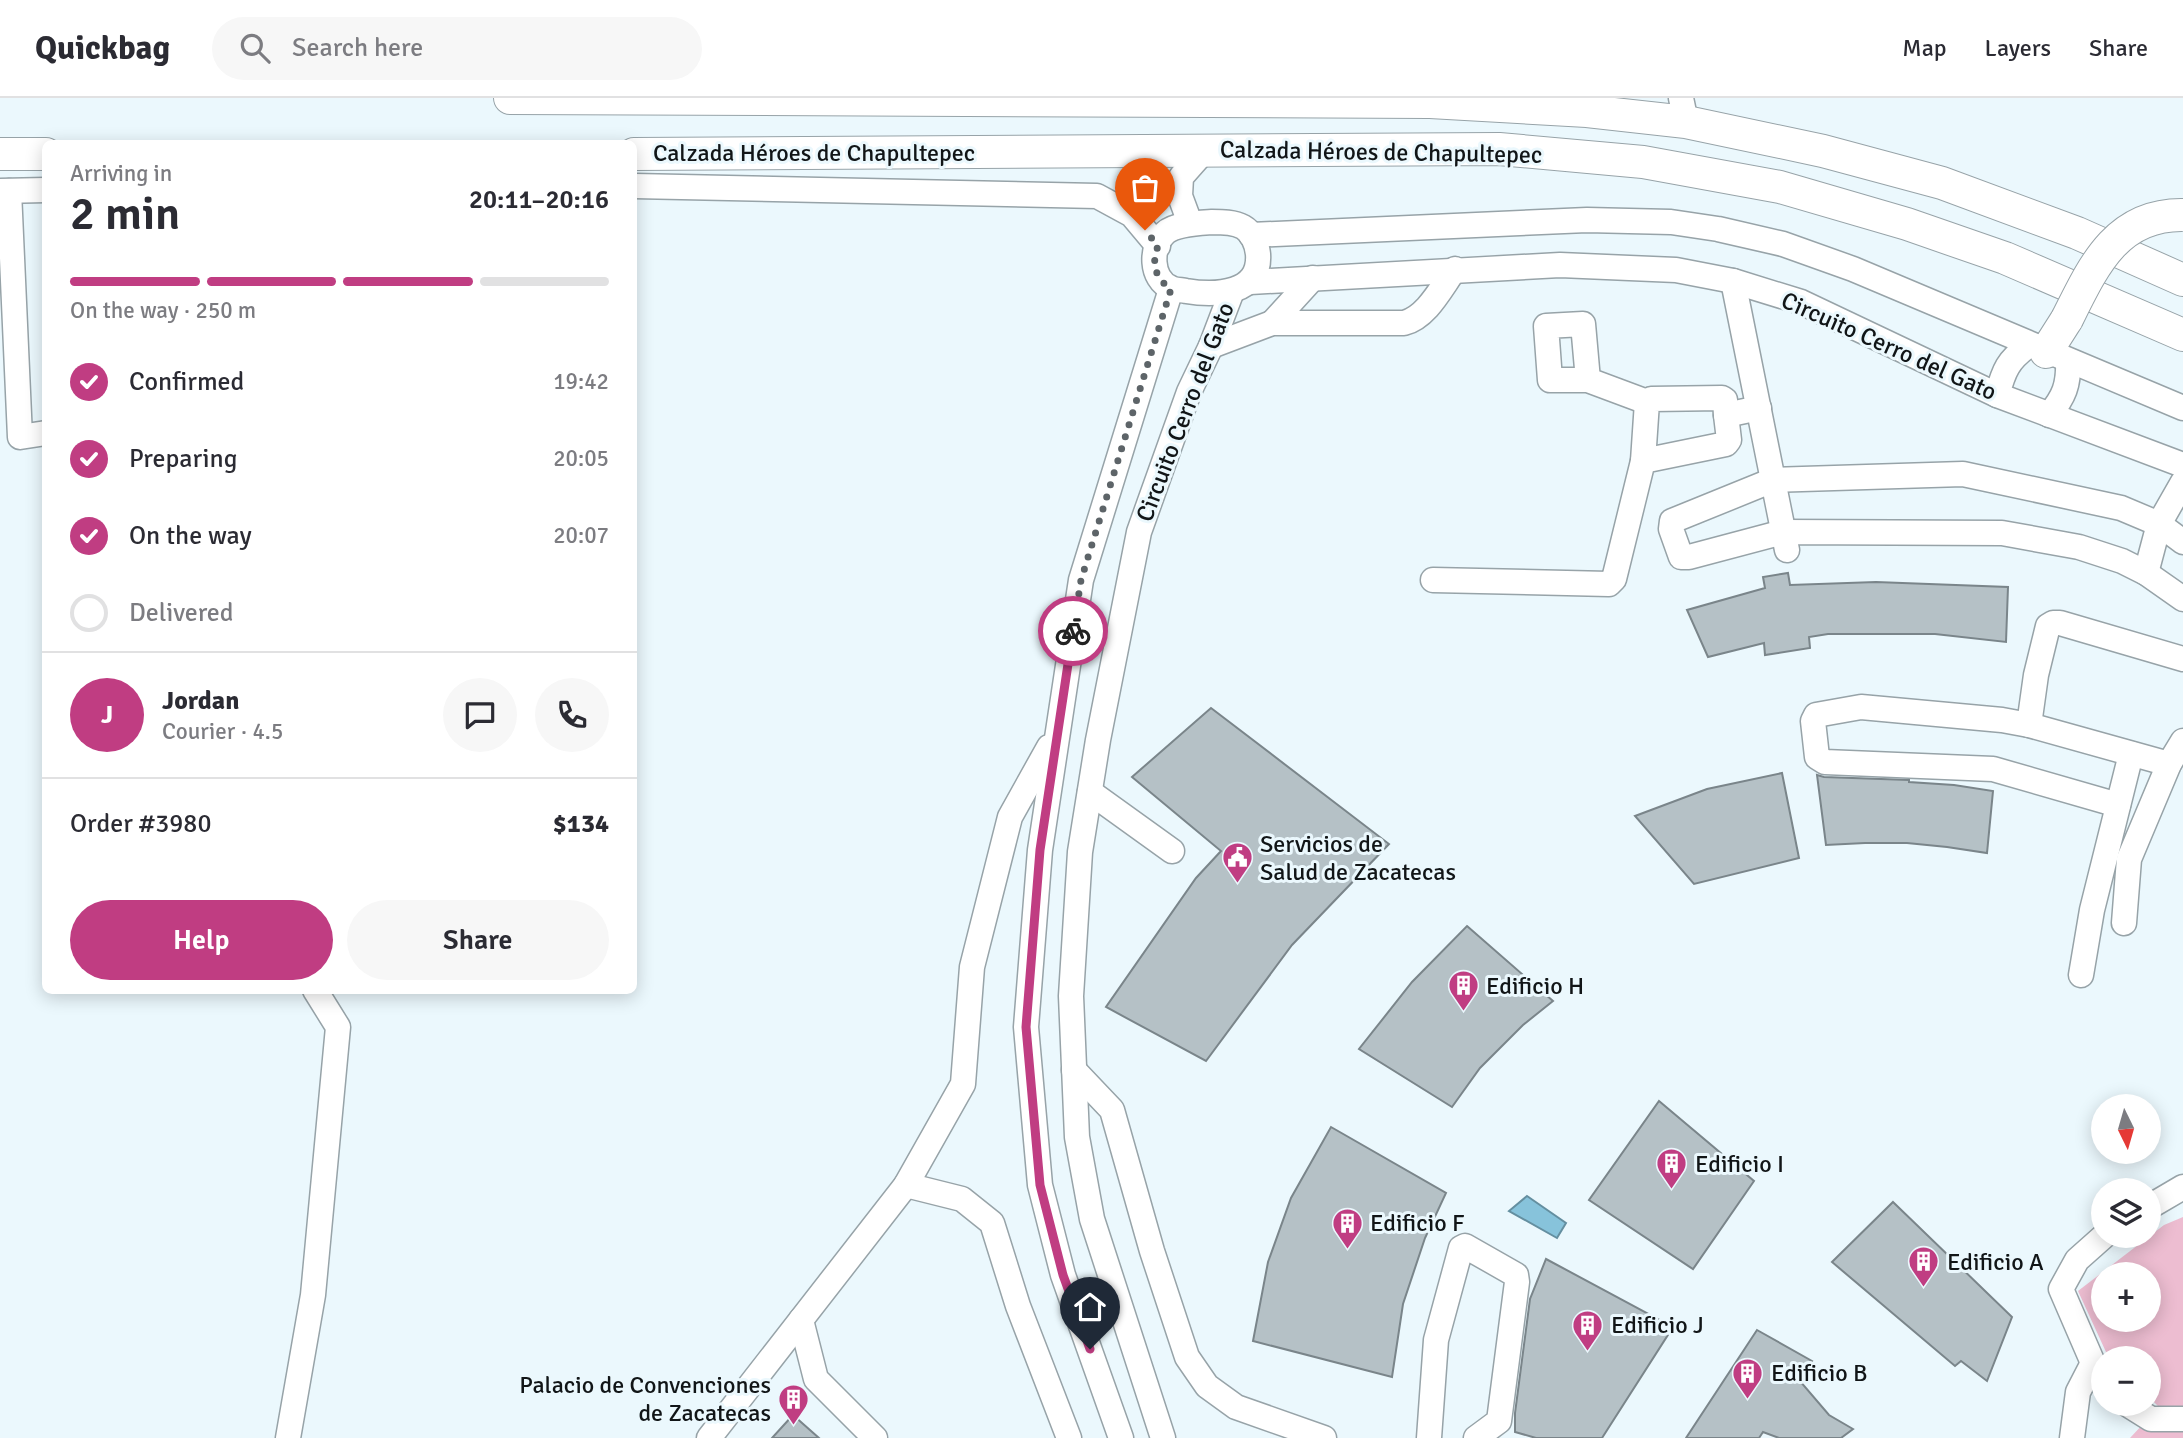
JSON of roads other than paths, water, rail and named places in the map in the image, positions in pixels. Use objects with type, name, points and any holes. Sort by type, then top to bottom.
[{"type":"main road","name":"Calzada Héroes de Chapultepec","points":[[510,98],[1430,102],[1593,104],[1683,110],[1941,183],[2077,233],[2183,280]]},
{"type":"main road","name":"Calzada Héroes de Chapultepec","points":[[637,154],[1499,149],[1643,162],[1766,185],[1908,224],[2005,258],[2183,335]]},
{"type":"main road","points":[[2048,352],[2094,266],[2127,229],[2164,215],[2183,215]]},
{"type":"street","points":[[1190,223],[1180,196],[1181,177],[1203,151]]},
{"type":"street","points":[[12,168],[42,187]]},
{"type":"street","points":[[12,168],[20,437],[42,434]]},
{"type":"street","points":[[637,186],[1097,196],[1132,215],[1158,246]]},
{"type":"street","points":[[1251,235],[1587,220],[1671,222],[1718,229],[1783,244],[1853,269],[2183,408]]},
{"type":"street","points":[[1190,223],[1232,223],[1244,227],[1251,235],[1257,246],[1259,267],[1241,286],[1195,293],[1171,289],[1156,273],[1154,263],[1158,246],[1166,233],[1190,223]]},
{"type":"street","name":"Circuito Cerro del Gato","points":[[1163,1438],[1092,1219],[1077,1137],[1071,996],[1080,852],[1098,740],[1139,532],[1189,392],[1241,286],[1313,278],[1573,265],[1676,270],[1733,281],[1801,302],[1997,395],[2183,465]]},
{"type":"street","points":[[1212,346],[1272,323],[1404,323],[1414,320],[1455,270]]},
{"type":"street","points":[[1272,323],[1313,278]]},
{"type":"street","points":[[1733,281],[1785,541]]},
{"type":"street","name":"Circuito Cerro del Gato","points":[[1121,1438],[1063,1275],[1040,1185],[1026,1027],[1040,850],[1081,580],[1171,289]]},
{"type":"street","points":[[1997,395],[2007,366],[2015,355],[2048,352]]},
{"type":"street","points":[[2048,352],[2066,387],[2060,401],[2049,415]]},
{"type":"street","points":[[1588,380],[1647,402]]},
{"type":"street","points":[[1643,461],[1726,444],[1729,440],[1725,400],[1722,398],[1651,399],[1647,402]]},
{"type":"street","points":[[1433,580],[1609,584],[1614,579],[1643,461],[1647,402]]},
{"type":"street","points":[[1726,415],[1759,408]]},
{"type":"street","points":[[2183,542],[2159,524],[2121,508],[1963,474],[1773,480],[1672,521],[1671,529],[1681,557],[1785,541],[2002,533],[2079,547],[2122,561],[2146,573],[2183,599]]},
{"type":"street","points":[[2146,573],[2159,524],[2183,482]]},
{"type":"street","points":[[2029,725],[2036,675],[2048,626],[2053,623],[2060,622],[2183,659]]},
{"type":"street","points":[[2118,805],[1993,769],[1825,762],[1817,757],[1812,721],[1816,715],[1861,707],[2002,720],[2169,764]]},
{"type":"street","points":[[709,1438],[906,1185],[962,1084],[972,967],[1010,817],[1058,731]]},
{"type":"street","points":[[2124,923],[2129,859],[2169,764],[2183,741]]},
{"type":"street","points":[[2081,975],[2092,910],[2131,754]]},
{"type":"street","points":[[1090,792],[1172,851]]},
{"type":"street","points":[[288,1438],[313,1295],[338,1027],[317,994]]},
{"type":"street","points":[[1074,1070],[1112,1110],[1152,1251],[1186,1357],[1207,1386],[1236,1407],[1324,1438]]},
{"type":"street","points":[[906,1185],[962,1199],[992,1223],[1018,1306],[1069,1438]]},
{"type":"street","points":[[2161,1201],[2183,1187]]},
{"type":"street","points":[[1429,1438],[1436,1340],[1461,1248],[1465,1246],[1516,1275],[1517,1282],[1499,1421],[1476,1438]]},
{"type":"street","points":[[2091,1248],[2077,1260],[2061,1289],[2091,1354]]},
{"type":"street","points":[[801,1320],[816,1379],[875,1438]]},
{"type":"street","points":[[2072,1438],[2078,1392],[2091,1377]]},
{"type":"street","points":[[2146,1416],[2151,1419],[2183,1419]]},
{"type":"water","points":[[1527,1196],[1566,1223],[1557,1238],[1509,1211]]},
{"type":"place","name":"Servicios de Salud de Zacatecas","points":[[1237,885]]},
{"type":"place","name":"Edificio H","points":[[1463,1013]]},
{"type":"place","name":"Edificio I","points":[[1672,1191]]},
{"type":"place","name":"Edificio F","points":[[1347,1250]]},
{"type":"place","name":"Edificio A","points":[[1924,1289]]},
{"type":"place","name":"Edificio J","points":[[1588,1352]]},
{"type":"place","name":"Edificio B","points":[[1748,1400]]},
{"type":"place","name":"Palacio de Convenciones de Zacatecas","points":[[794,1426]]}]
